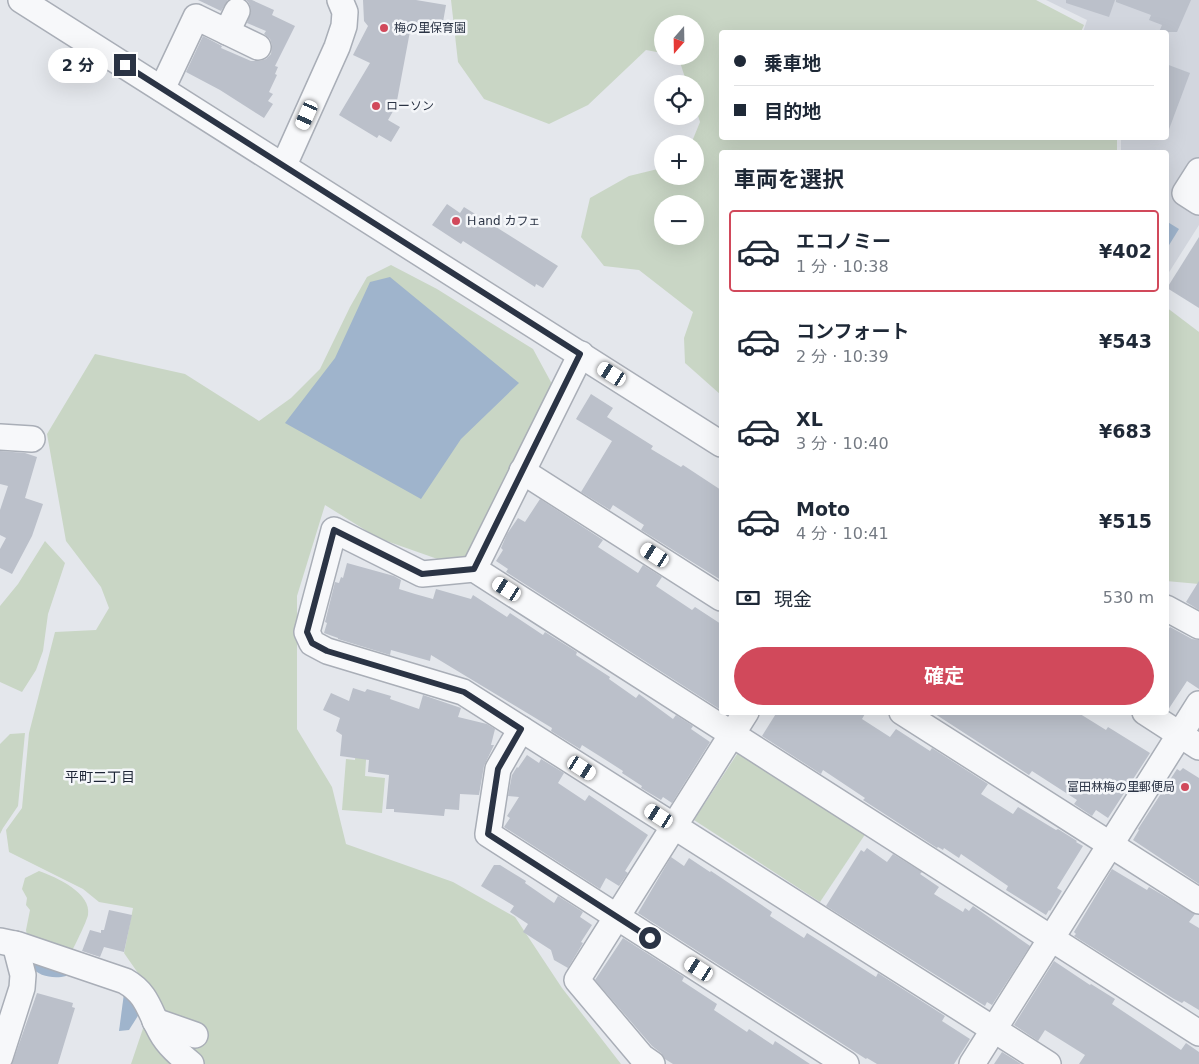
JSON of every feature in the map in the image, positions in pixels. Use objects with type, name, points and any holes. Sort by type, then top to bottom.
[{"type":"street","points":[[21,0],[284,165],[719,443]]},
{"type":"street","points":[[284,165],[337,47],[344,26],[345,12],[340,0]]},
{"type":"street","points":[[162,88],[196,17],[232,21],[258,47]]},
{"type":"street","points":[[1199,171],[1185,193],[1199,202]]},
{"type":"street","points":[[474,569],[580,354]]},
{"type":"street","points":[[0,437],[32,439]]},
{"type":"street","points":[[522,471],[719,597]]},
{"type":"street","points":[[1048,1064],[464,692],[327,651],[312,643],[307,632],[334,530],[422,574],[474,569],[1199,1032]]},
{"type":"street","points":[[1169,610],[1199,626]]},
{"type":"street","points":[[972,1064],[1110,845],[1189,741],[1199,704]]},
{"type":"street","points":[[652,1064],[642,1057],[577,980],[744,715]]},
{"type":"street","points":[[907,715],[1199,901]]},
{"type":"street","points":[[1150,715],[1189,741]]},
{"type":"street","points":[[521,729],[498,769],[488,834],[846,1064]]},
{"type":"street","points":[[8,943],[125,981],[140,991],[161,1034],[173,1049],[191,1064]]},
{"type":"street","points":[[0,1057],[22,988],[23,975],[8,943]]},
{"type":"street","points":[[155,1020],[195,1035]]},
{"type":"shaded area","points":[[1046,0],[1199,0],[1199,225],[1169,272],[1169,150],[1121,150],[1121,140],[1169,140],[1169,30],[1084,30],[1087,20]]},
{"type":"green space","points":[[451,0],[1036,0],[1084,25],[1082,30],[719,30],[719,140],[1117,140],[1117,150],[719,150],[719,393],[685,363],[684,338],[693,312],[639,270],[604,266],[581,237],[590,198],[629,176],[654,170],[654,185],[704,185],[704,135],[695,135],[699,125],[704,125],[704,75],[684,75],[681,65],[704,65],[704,15],[654,15],[654,52],[646,50],[588,105],[549,124],[484,99],[458,62]]},
{"type":"green space","points":[[391,265],[437,289],[533,349],[552,384],[464,559],[446,562],[378,538],[325,505],[297,596],[297,729],[332,787],[346,844],[453,882],[515,917],[562,988],[621,1064],[131,1064],[154,996],[124,953],[133,908],[99,902],[83,889],[9,852],[6,830],[22,808],[29,733],[55,632],[96,630],[109,608],[101,587],[66,541],[47,434],[95,354],[185,374],[259,421],[291,398],[320,369],[367,277]]},
{"type":"green space","points":[[1169,309],[1199,332],[1199,584],[1169,581]]},
{"type":"green space","points":[[45,541],[65,563],[48,614],[43,651],[36,670],[22,692],[0,682],[0,606],[18,584]]},
{"type":"green space","points":[[25,733],[18,806],[0,834],[0,744],[10,734]]},
{"type":"green space","points":[[356,744],[367,745],[365,776],[385,778],[382,813],[342,810],[346,759],[355,760]]},
{"type":"green space","points":[[739,751],[866,833],[820,902],[694,820]]},
{"type":"green space","points":[[39,871],[71,887],[79,893],[88,907],[87,919],[72,951],[28,941],[26,930],[30,910],[26,905],[27,898],[22,889],[25,878]]},
{"type":"water","points":[[1169,223],[1179,229],[1169,245]]},
{"type":"water","points":[[390,277],[519,383],[461,439],[421,499],[285,423],[335,358],[370,282]]},
{"type":"water","points":[[27,954],[68,968],[66,976],[52,977],[38,973],[31,966]]},
{"type":"water","points":[[125,986],[141,1011],[129,1030],[119,1031]]},
{"type":"building","points":[[198,0],[228,0],[221,11]]},
{"type":"building","points":[[246,0],[252,0],[274,10],[272,15],[295,26],[275,66],[278,67],[275,74],[277,75],[269,92],[273,94],[268,101],[273,104],[264,118],[220,90],[186,72],[203,36],[222,46],[221,48],[251,61],[266,59],[271,54],[272,45],[270,39],[264,34],[266,31],[247,23],[251,10]]},
{"type":"building","points":[[363,0],[416,0],[446,5],[443,22],[440,22],[439,30],[411,26],[396,106],[388,120],[400,127],[391,142],[379,135],[377,138],[339,115],[370,63],[353,55],[368,26],[364,21]]},
{"type":"building","points":[[1066,0],[1115,0],[1109,17],[1066,3]]},
{"type":"building","points":[[1116,0],[1191,0],[1177,32],[1160,30],[1162,25],[1149,20],[1151,15],[1116,2]]},
{"type":"building","points":[[1169,65],[1190,73],[1169,129]]},
{"type":"building","points":[[447,204],[460,213],[464,207],[558,266],[543,288],[536,284],[535,287],[463,241],[461,244],[432,225]]},
{"type":"building","points":[[1199,237],[1199,308],[1169,289],[1169,285]]},
{"type":"building","points":[[591,394],[613,408],[607,417],[653,446],[651,449],[681,467],[683,465],[719,489],[719,579],[641,530],[644,525],[613,505],[610,510],[581,492],[612,441],[576,419]]},
{"type":"building","points":[[0,451],[25,453],[37,457],[25,498],[43,504],[32,536],[12,574],[0,568],[0,549],[6,538],[0,535],[0,510],[8,486],[0,484]]},
{"type":"building","points":[[540,499],[603,540],[598,547],[638,573],[643,565],[662,577],[656,586],[692,610],[695,607],[719,623],[719,709],[506,572],[508,569],[496,561],[503,550],[501,548],[507,534],[518,518],[525,522]]},
{"type":"building","points":[[347,563],[394,576],[401,580],[399,589],[415,594],[433,599],[436,589],[471,599],[473,595],[507,617],[510,613],[543,635],[545,632],[577,652],[576,655],[610,677],[609,679],[636,698],[639,694],[673,719],[676,715],[693,726],[691,729],[710,742],[672,803],[663,797],[661,800],[641,788],[642,786],[609,762],[582,745],[580,749],[551,731],[552,728],[431,655],[430,661],[391,650],[390,655],[324,633],[335,582],[339,583],[341,577],[343,578]]},
{"type":"building","points":[[1199,581],[1199,610],[1186,602]]},
{"type":"building","points":[[1170,627],[1192,639],[1199,640],[1199,689],[1187,681],[1169,708]]},
{"type":"building","points":[[353,688],[365,692],[367,689],[391,696],[390,699],[419,709],[423,695],[461,708],[458,717],[487,724],[495,729],[491,745],[494,745],[484,766],[479,795],[460,794],[459,810],[445,809],[444,816],[394,812],[394,809],[386,809],[389,775],[368,772],[369,760],[340,756],[342,735],[336,731],[340,718],[323,710],[331,693],[349,701]]},
{"type":"building","points":[[775,715],[864,715],[862,719],[890,737],[896,729],[930,751],[932,748],[988,784],[981,794],[1013,814],[1018,807],[1056,830],[1058,829],[1083,846],[1057,888],[1062,891],[1046,915],[1006,890],[1008,886],[961,854],[959,858],[944,848],[943,850],[937,848],[863,800],[865,798],[823,770],[821,774],[762,736]]},
{"type":"building","points":[[937,715],[1082,715],[1106,730],[1108,727],[1150,753],[1108,818],[1096,810],[1092,816],[1074,804],[1077,800],[1032,771],[1029,775]]},
{"type":"building","points":[[527,755],[539,763],[541,759],[564,773],[558,783],[585,801],[589,795],[648,835],[625,871],[628,873],[619,886],[606,878],[600,889],[504,827],[510,818],[507,816],[519,797],[508,796],[512,775]]},
{"type":"building","points":[[1183,768],[1199,778],[1199,884],[1133,840],[1138,829],[1177,769],[1180,771]]},
{"type":"building","points":[[867,848],[887,862],[893,854],[922,872],[920,874],[939,887],[934,894],[963,912],[965,908],[969,911],[973,906],[1030,946],[992,1005],[987,1002],[985,1006],[826,906],[861,850],[864,852]]},
{"type":"building","points":[[671,857],[684,866],[689,858],[772,912],[770,916],[804,938],[807,933],[876,977],[878,973],[945,1016],[942,1021],[970,1039],[954,1064],[877,1064],[866,1059],[638,913]]},
{"type":"building","points":[[494,865],[500,865],[526,881],[525,883],[554,903],[558,896],[583,912],[580,917],[592,925],[568,968],[554,960],[551,950],[523,932],[528,924],[510,912],[514,906],[481,886]]},
{"type":"building","points":[[1112,869],[1147,890],[1149,887],[1195,914],[1189,922],[1199,928],[1199,1010],[1184,1001],[1182,1003],[1174,999],[1074,936],[1076,934],[1074,932]]},
{"type":"building","points":[[109,910],[132,915],[124,952],[104,947],[100,957],[82,951],[90,930],[101,933],[101,930],[104,930]]},
{"type":"building","points":[[623,938],[684,977],[682,981],[717,1004],[714,1010],[747,1032],[749,1029],[773,1045],[775,1041],[810,1064],[673,1064],[665,1059],[595,980]]},
{"type":"building","points":[[1054,961],[1115,999],[1112,1004],[1181,1050],[1186,1043],[1199,1052],[1199,1064],[1079,1064],[1085,1055],[1045,1030],[1038,1041],[1014,1025]]},
{"type":"building","points":[[37,993],[73,1003],[72,1007],[75,1008],[58,1064],[12,1064]]},
{"type":"building","points":[[1002,1052],[1021,1064],[994,1064]]},
{"type":"place","name":"梅の里保育園","points":[[384,28]]},
{"type":"place","name":"ローソン","points":[[376,106]]},
{"type":"place","name":"Ｈand カフェ","points":[[456,221]]},
{"type":"place","name":"富田林梅の里郵便局","points":[[1185,787]]},
{"type":"district","name":"平町二丁目","points":[[100,777]]},
{"type":"route","points":[[125,65],[580,354],[474,569],[422,574],[334,530],[307,632],[312,643],[327,651],[464,692],[521,729],[498,769],[488,834],[650,938]]}]
